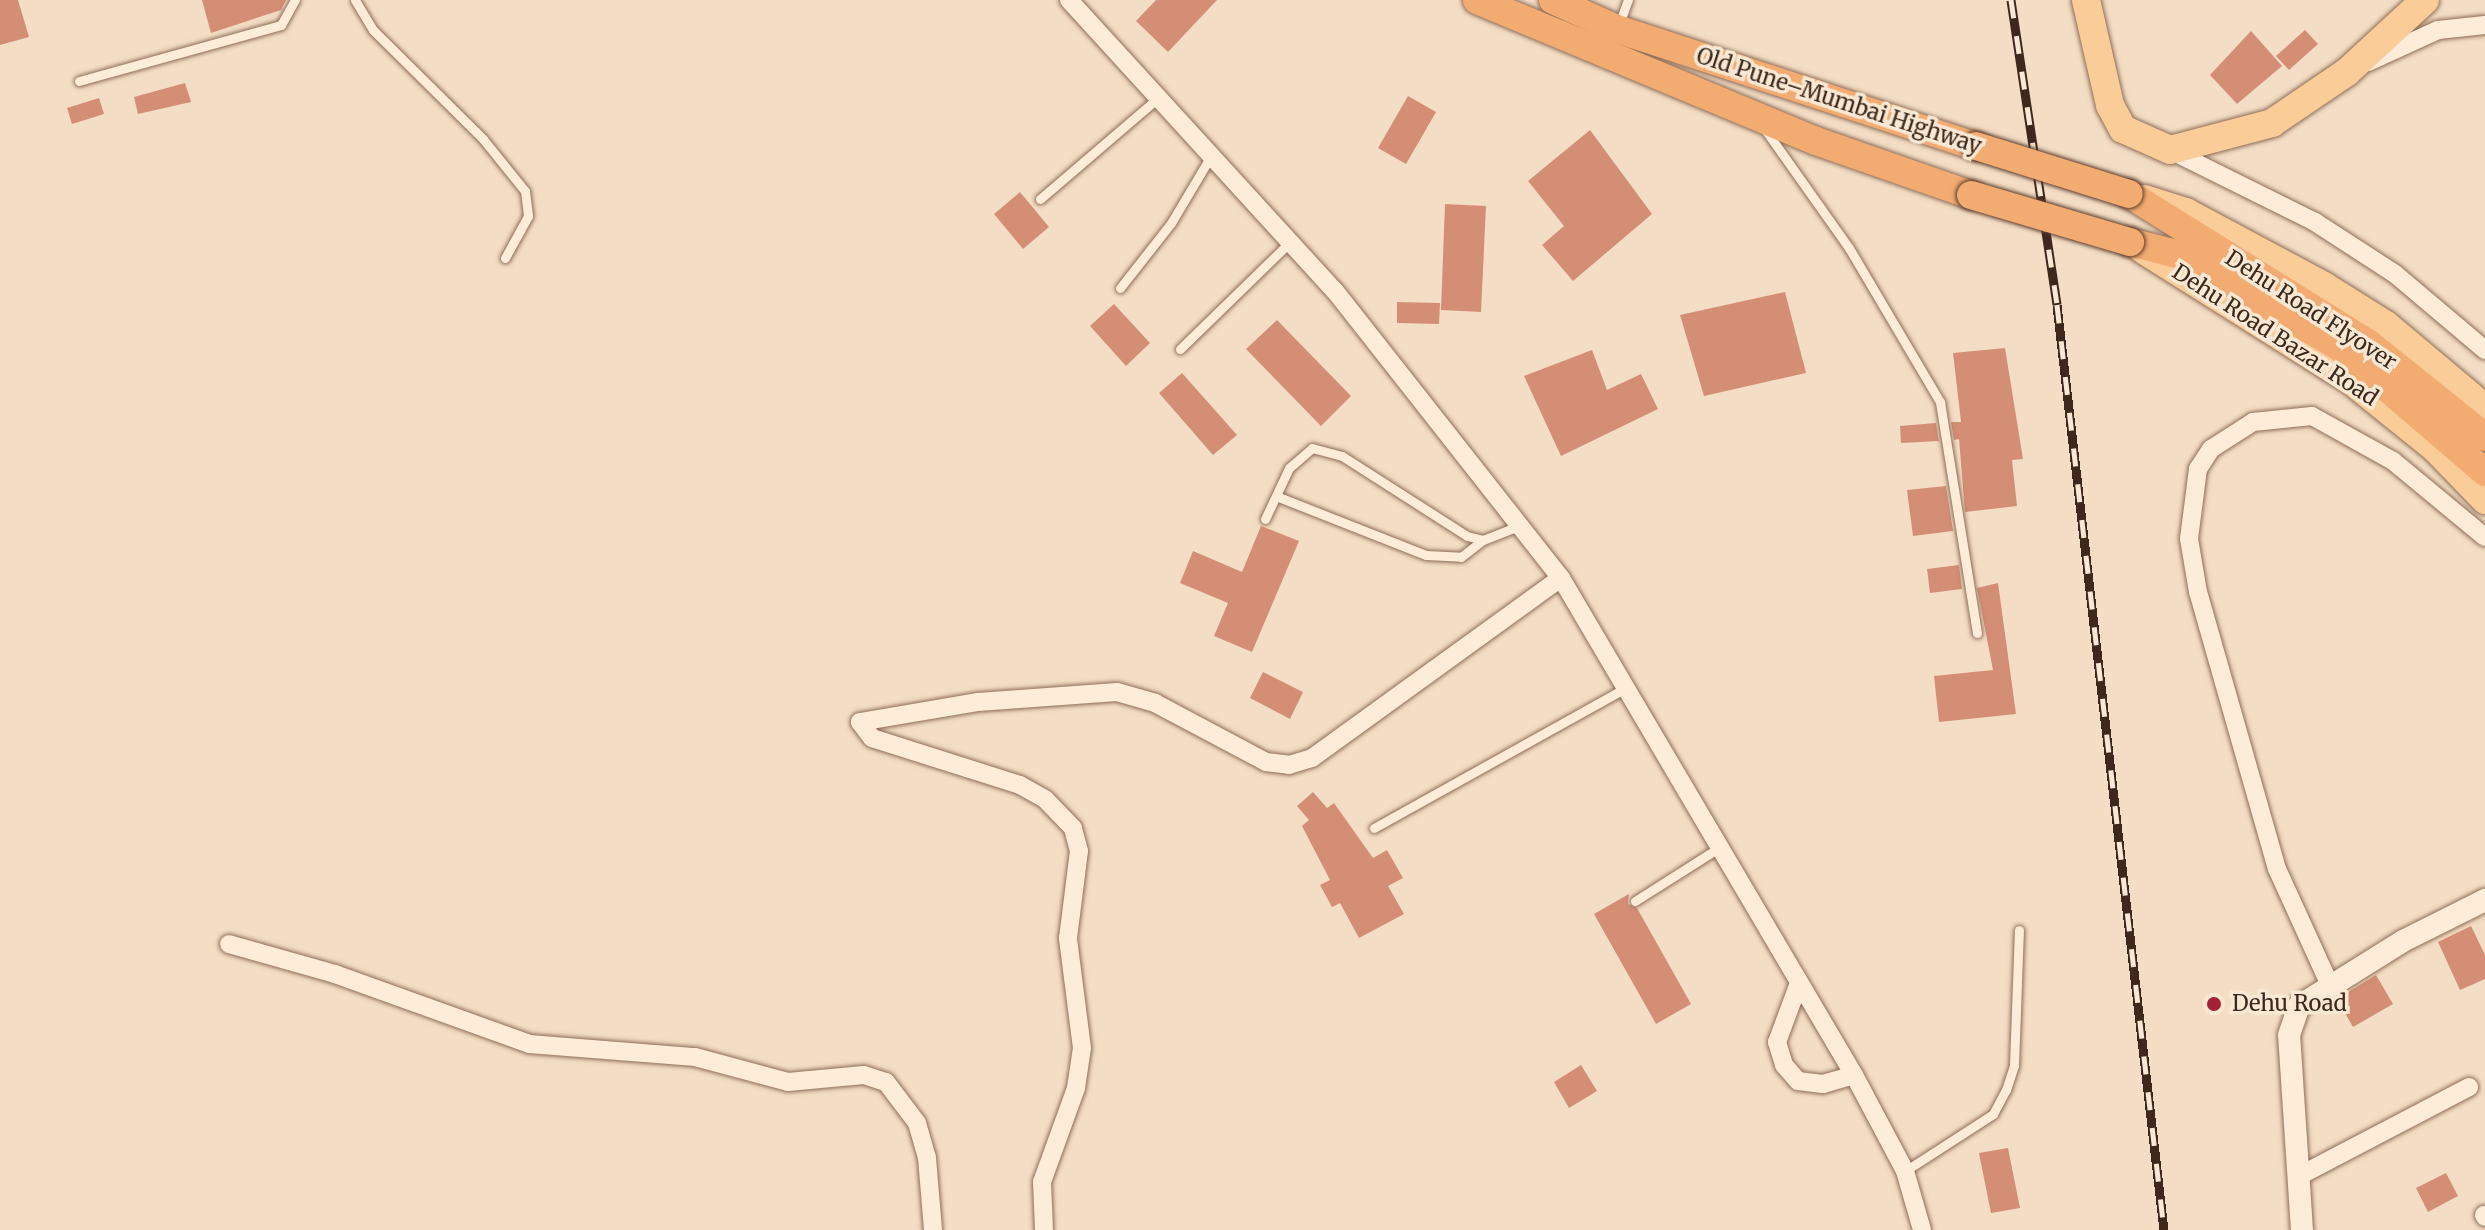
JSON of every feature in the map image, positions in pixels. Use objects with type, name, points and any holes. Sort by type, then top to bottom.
[{"type":"highway","name":"Old Pune–Mumbai Highway","points":[[1477,0],[1608,57],[1754,115],[1971,195]]},
{"type":"highway","name":"Old Pune–Mumbai Highway","points":[[1553,0],[1617,29],[2129,194]]},
{"type":"highway","name":"Dehu Road Flyover","points":[[2129,194],[2190,245],[2338,346],[2485,472]]},
{"type":"highway","name":"Dehu Road Flyover","points":[[1971,195],[2130,242],[2190,245],[2369,344],[2485,437]]},
{"type":"main road","points":[[2086,0],[2110,105],[2123,129],[2170,150],[2272,123],[2347,72],[2425,0]]},
{"type":"main road","points":[[2129,194],[2186,212],[2324,286],[2386,325],[2485,408]]},
{"type":"main road","name":"Dehu Road Bazar Road","points":[[2130,242],[2353,382],[2436,449],[2485,500]]},
{"type":"street","points":[[1069,0],[1290,242],[1561,578],[1854,1075],[1905,1171],[1924,1229]]},
{"type":"street","points":[[2347,72],[2438,30],[2485,25]]},
{"type":"street","points":[[2170,150],[2315,222],[2395,274],[2485,350]]},
{"type":"street","points":[[2329,983],[2277,869],[2198,592],[2189,539],[2198,469],[2211,449],[2253,422],[2312,416],[2393,461],[2485,537]]},
{"type":"street","points":[[1044,1230],[1042,1182],[1076,1088],[1082,1048],[1068,938],[1079,851],[1073,828],[1045,799],[1020,785],[872,738],[859,729],[860,722],[978,702],[1117,692],[1155,703],[1266,762],[1289,765],[1312,758],[1561,578]]},
{"type":"street","points":[[2302,1230],[2291,1022],[2299,1006],[2329,983],[2485,900]]},
{"type":"street","points":[[229,944],[335,974],[529,1044],[695,1057],[788,1082],[864,1075],[886,1082],[917,1123],[927,1158],[933,1230]]},
{"type":"street","points":[[1799,983],[1777,1042],[1784,1065],[1798,1081],[1823,1084],[1854,1075]]},
{"type":"street","points":[[2299,1176],[2469,1087]]},
{"type":"lane","points":[[79,81],[281,25],[295,0]]},
{"type":"lane","points":[[355,0],[373,30],[457,111],[525,191],[528,216],[505,258]]},
{"type":"lane","points":[[1608,57],[1628,0]]},
{"type":"lane","points":[[1040,199],[1158,98]]},
{"type":"lane","points":[[1754,115],[1849,248],[1940,402],[1977,633]]},
{"type":"lane","points":[[1120,288],[1154,248],[1211,156]]},
{"type":"lane","points":[[1180,349],[1290,242]]},
{"type":"lane","points":[[1265,519],[1298,455],[1325,449],[1483,540]]},
{"type":"lane","points":[[1276,496],[1426,555],[1461,557],[1483,540],[1521,525]]},
{"type":"lane","points":[[1374,828],[1626,688]]},
{"type":"lane","points":[[1635,901],[1720,847]]},
{"type":"lane","points":[[1905,1171],[1993,1114],[2006,1090],[2014,1065],[2019,930]]},
{"type":"building","points":[[0,0],[18,0],[29,37],[0,45]]},
{"type":"building","points":[[202,0],[286,0],[281,10],[211,33]]},
{"type":"building","points":[[1156,0],[1217,0],[1168,52],[1136,21]]},
{"type":"building","points":[[2305,30],[2318,44],[2289,70],[2276,56]]},
{"type":"building","points":[[2251,31],[2282,66],[2237,104],[2210,75]]},
{"type":"building","points":[[185,83],[191,102],[138,114],[134,97]]},
{"type":"building","points":[[1408,96],[1436,112],[1406,164],[1378,148]]},
{"type":"building","points":[[99,98],[104,114],[72,124],[67,108]]},
{"type":"building","points":[[1590,130],[1652,214],[1573,281],[1542,245],[1564,226],[1528,181]]},
{"type":"building","points":[[1020,192],[1049,227],[1023,249],[994,214]]},
{"type":"building","points":[[1445,204],[1486,206],[1481,312],[1441,310]]},
{"type":"building","points":[[1785,292],[1806,373],[1704,396],[1680,315]]},
{"type":"building","points":[[1397,302],[1440,303],[1439,324],[1397,323]]},
{"type":"building","points":[[1114,304],[1150,343],[1126,366],[1090,326]]},
{"type":"building","points":[[1277,320],[1351,396],[1321,426],[1246,349]]},
{"type":"building","points":[[2005,348],[2023,459],[2012,460],[2017,506],[1965,512],[1959,439],[1954,440],[1951,422],[1961,422],[1953,353]]},
{"type":"building","points":[[1592,350],[1607,390],[1641,374],[1658,409],[1561,456],[1524,376]]},
{"type":"building","points":[[1182,373],[1237,435],[1213,455],[1159,393]]},
{"type":"building","points":[[1936,423],[1939,441],[1901,443],[1900,426]]},
{"type":"building","points":[[1946,486],[1953,531],[1913,536],[1907,490]]},
{"type":"building","points":[[1261,526],[1299,541],[1252,652],[1214,636],[1228,603],[1180,583],[1193,551],[1242,572]]},
{"type":"building","points":[[1959,565],[1962,589],[1930,593],[1927,569]]},
{"type":"building","points":[[1998,583],[2016,714],[1939,722],[1934,676],[1993,670],[1977,588]]},
{"type":"building","points":[[1263,672],[1303,692],[1290,719],[1250,698]]},
{"type":"building","points":[[1313,792],[1327,808],[1334,803],[1373,858],[1387,850],[1403,878],[1388,886],[1404,914],[1359,938],[1340,903],[1332,907],[1320,885],[1330,880],[1302,826],[1309,820],[1297,806]]},
{"type":"building","points":[[1629,894],[1628,904],[1637,908],[1691,1004],[1656,1024],[1594,914]]},
{"type":"building","points":[[2471,926],[2485,955],[2485,979],[2460,990],[2438,942]]},
{"type":"building","points":[[2376,975],[2393,1004],[2353,1027],[2337,999]]},
{"type":"building","points":[[1581,1065],[1597,1091],[1569,1108],[1554,1082]]},
{"type":"building","points":[[2008,1148],[2020,1208],[1991,1213],[1979,1153]]},
{"type":"building","points":[[2446,1173],[2458,1196],[2428,1212],[2416,1188]]},
{"type":"railway","points":[[2011,0],[2057,305],[2164,1230]]},
{"type":"place","name":"Dehu Road","points":[[2214,1004]]}]
